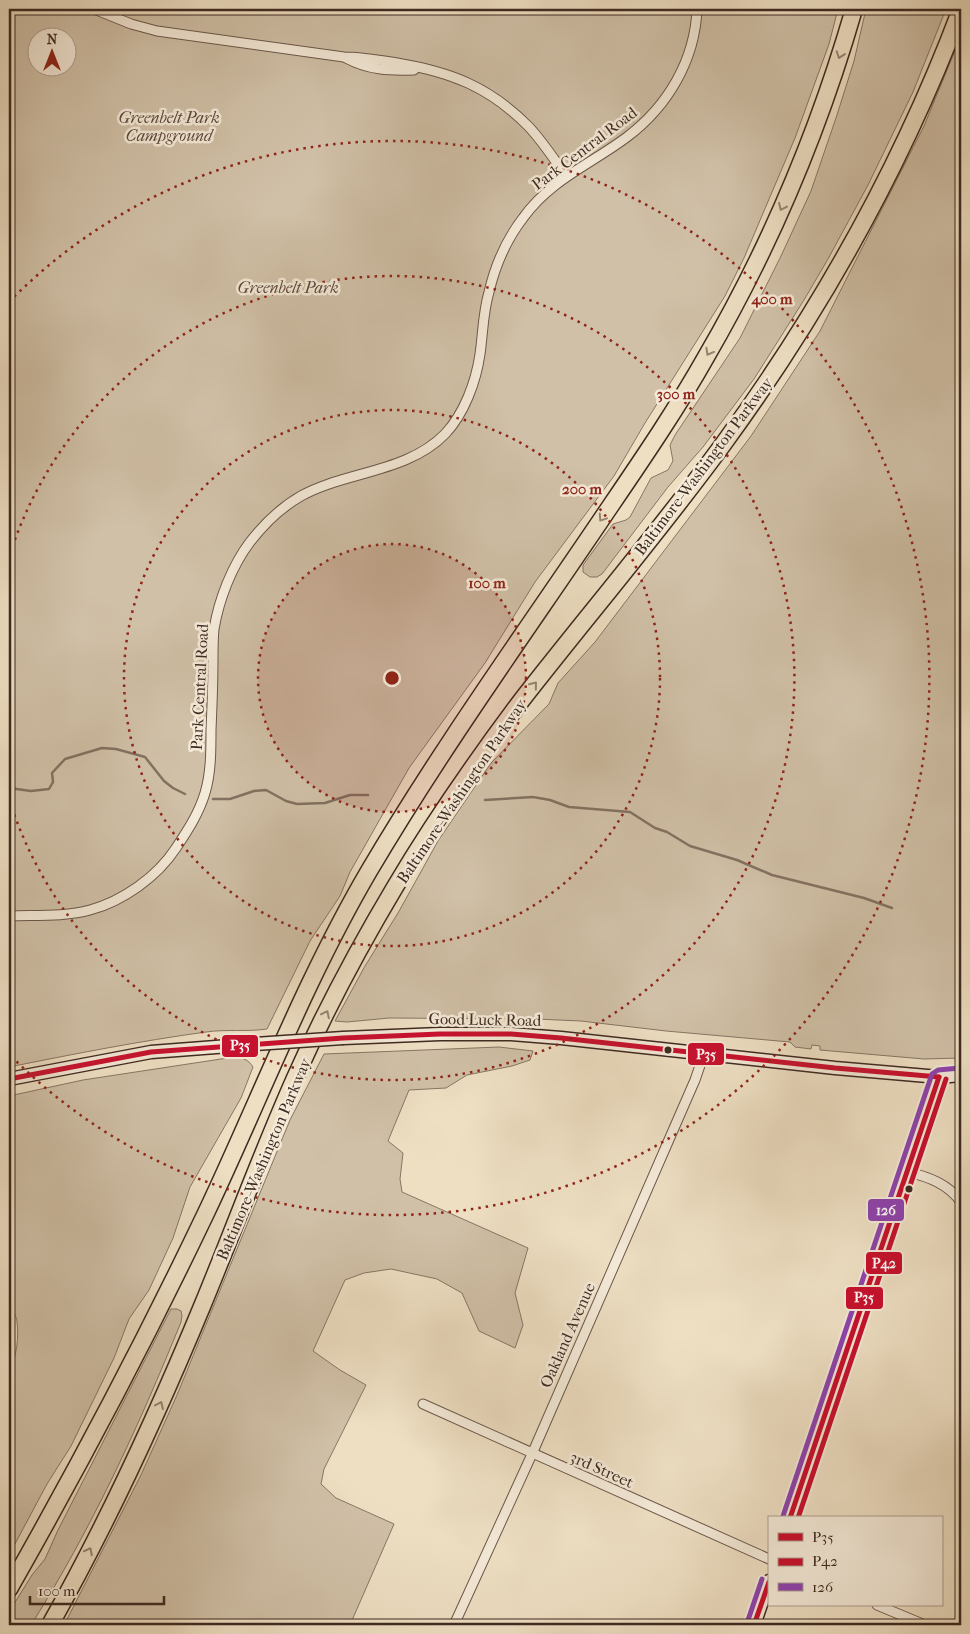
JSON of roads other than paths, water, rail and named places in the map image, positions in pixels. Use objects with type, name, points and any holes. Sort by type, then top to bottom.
[{"type":"highway","name":"Baltimore-Washington Parkway","points":[[9,1589],[92,1439],[164,1300],[208,1210],[302,1000],[367,875],[453,738],[667,421],[735,305],[795,180],[843,49],[854,9]]},
{"type":"highway","name":"Baltimore-Washington Parkway","points":[[50,1625],[97,1536],[159,1407],[296,1075],[362,945],[438,818],[480,757],[722,446],[760,393],[796,337],[832,279],[901,150],[961,9]]},
{"type":"main road","name":"Good Luck Road","points":[[9,1079],[151,1052],[343,1038],[440,1034],[511,1034],[835,1068],[939,1077],[961,1075]]},
{"type":"main road","points":[[791,1516],[939,1077]]},
{"type":"main road","points":[[754,1625],[768,1584]]},
{"type":"street","points":[[94,9],[131,24],[157,31],[344,57],[372,58],[429,69],[465,80],[501,102],[530,128],[566,176]]},
{"type":"street","name":"Park Central Road","points":[[9,916],[52,915],[90,910],[134,890],[170,857],[194,821],[206,791],[211,759],[214,630],[225,588],[241,554],[264,524],[303,495],[406,460],[434,444],[446,433],[461,411],[474,381],[480,355],[489,291],[506,246],[529,211],[546,192],[566,176],[627,137],[652,116],[669,95],[680,76],[688,55],[695,33],[697,9]]},
{"type":"street","name":"Oakland Avenue","points":[[454,1625],[532,1454],[704,1054]]},
{"type":"street","points":[[908,1172],[946,1186],[961,1202]]},
{"type":"street","name":"3rd Street","points":[[423,1404],[768,1559]]},
{"type":"street","points":[[880,1606],[924,1625]]},
{"type":"waterway","points":[[9,788],[31,791],[49,789],[53,782],[52,773],[65,759],[102,748],[116,749],[145,757],[164,781],[185,794]]},
{"type":"waterway","points":[[213,799],[230,799],[254,791],[266,790],[286,801],[297,804],[325,803],[350,795],[368,795]]},
{"type":"waterway","points":[[485,800],[533,797],[550,800],[569,807],[630,812],[655,828],[667,832],[690,846],[737,860],[772,875],[864,898],[892,908]]},
{"type":"park label","name":"Greenbelt Park Campground","points":[[169,126]]},
{"type":"park label","name":"Greenbelt Park","points":[[288,287]]}]
